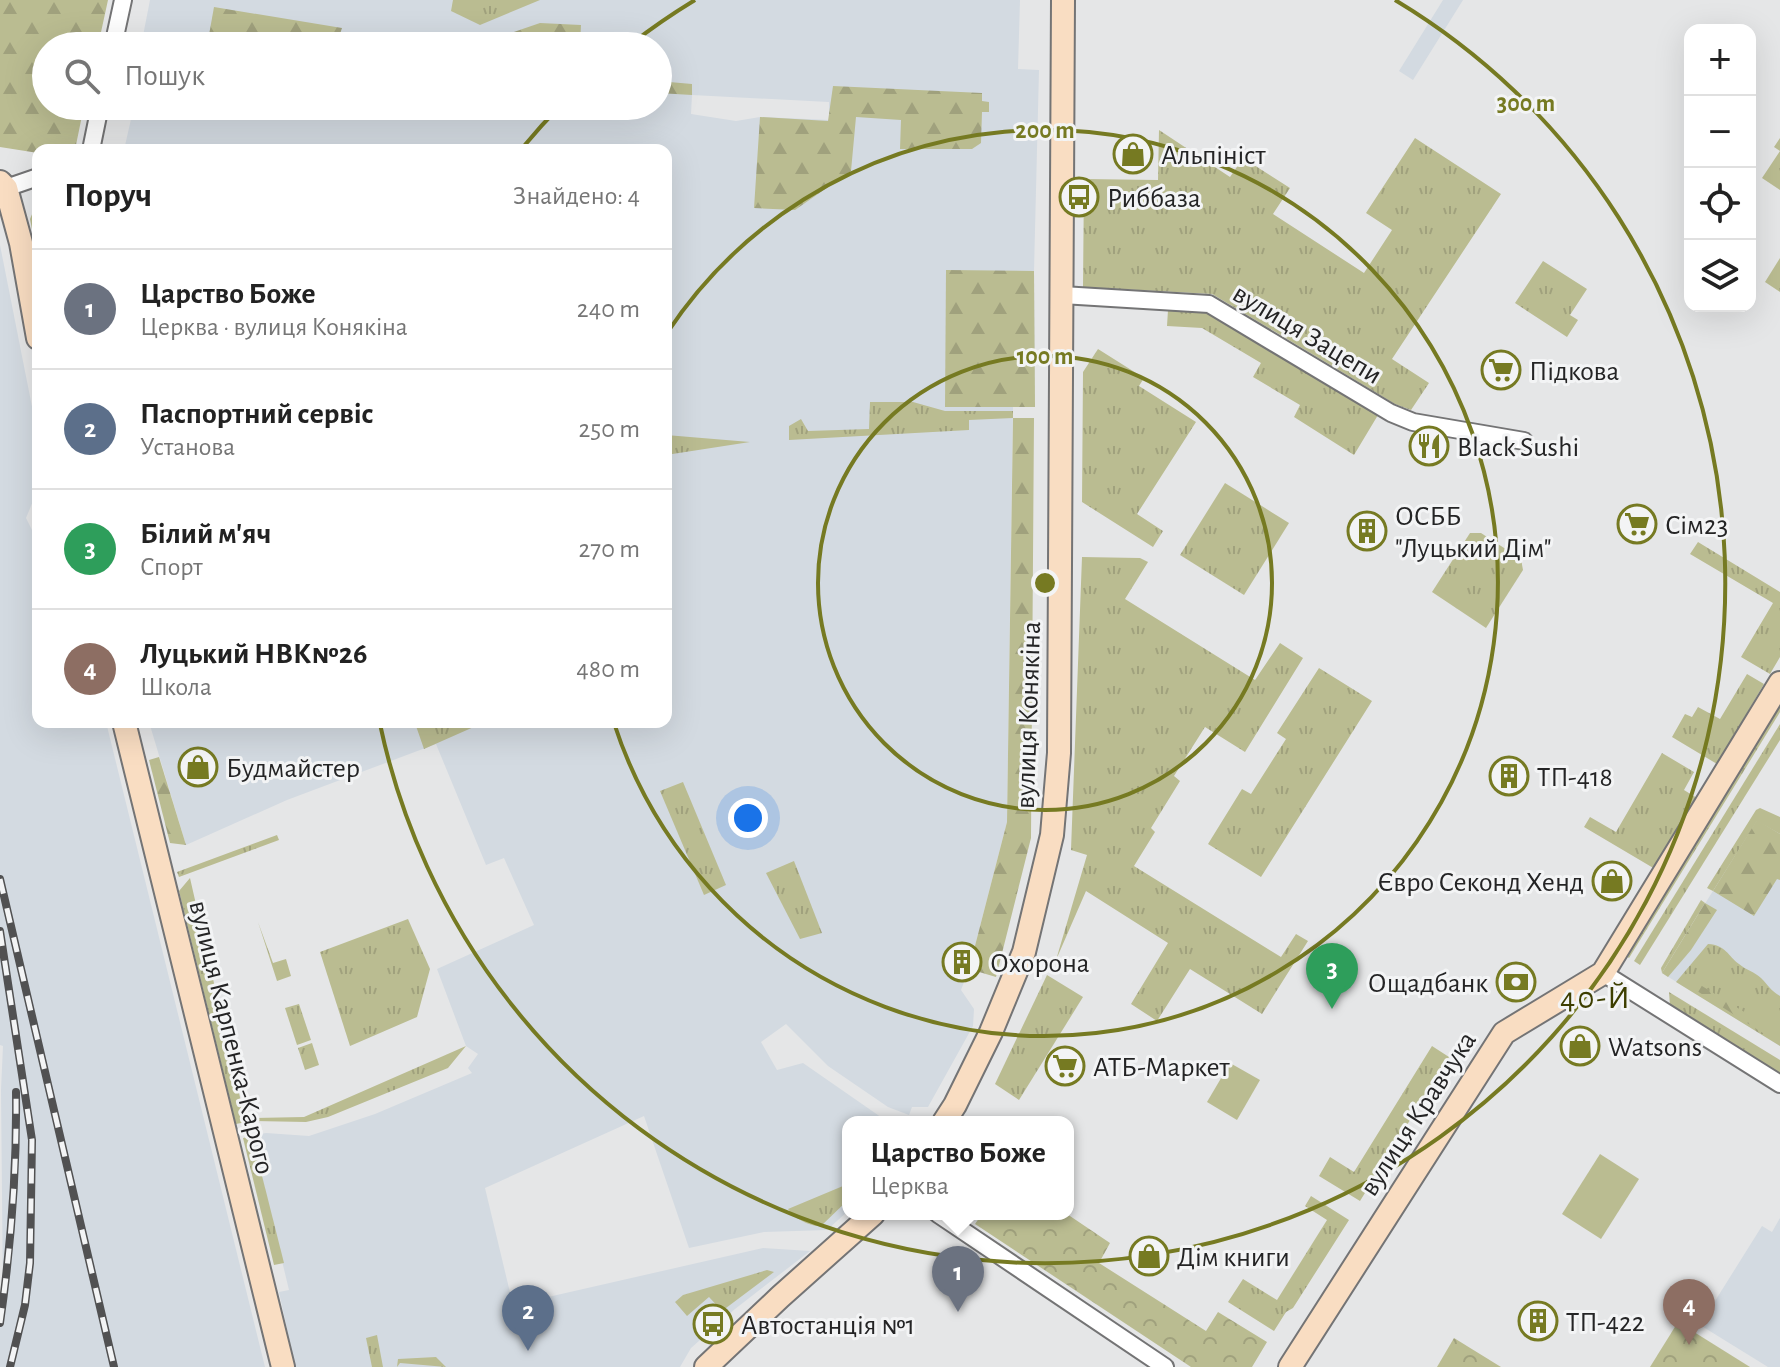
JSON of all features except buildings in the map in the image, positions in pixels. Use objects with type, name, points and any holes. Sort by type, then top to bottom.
[{"type":"main road","name":"вулиця Конякіна","points":[[948,1116],[991,1032],[1024,952],[1052,835],[1059,753],[1063,0]]},
{"type":"main road","points":[[3,185],[21,243],[32,304]]},
{"type":"main road","name":"вулиця Кравчука","points":[[1290,1367],[1504,1033],[1603,973],[1780,683]]},
{"type":"main road","name":"вулиця Карпенка-Карого","points":[[125,728],[283,1367]]},
{"type":"main road","points":[[706,1367],[866,1220]]},
{"type":"street","points":[[116,32],[123,0]]},
{"type":"street","points":[[92,144],[97,120]]},
{"type":"street","points":[[3,185],[32,178]]},
{"type":"street","name":"вулиця Зацепи","points":[[1062,295],[1209,304],[1391,413],[1413,422],[1524,441]]},
{"type":"street","points":[[1603,973],[1780,1084]]},
{"type":"street","points":[[947,1220],[1165,1367]]},
{"type":"shaded area","points":[[150,0],[1020,0],[1018,69],[1039,70],[1034,271],[1035,407],[1013,407],[1007,822],[961,990],[974,1009],[973,1026],[928,1107],[912,1107],[909,1115],[888,1107],[828,1066],[786,1024],[761,1042],[777,1070],[803,1063],[879,1116],[842,1116],[842,1216],[827,1230],[764,1232],[689,1248],[644,1116],[485,1188],[513,1305],[763,1248],[810,1251],[735,1309],[691,1348],[680,1367],[295,1367],[279,1292],[289,1290],[252,1136],[266,1133],[309,1136],[375,1114],[472,1073],[468,1068],[478,1054],[466,1046],[437,969],[534,925],[504,858],[486,865],[436,744],[287,800],[186,845],[151,728],[672,728],[672,144],[125,144],[131,120],[672,120],[672,32],[144,32]],"holes":[[[692,95],[829,102],[829,120],[760,117],[736,121],[691,114]]]},
{"type":"shaded area","points":[[1443,0],[1463,0],[1413,80],[1399,71]]},
{"type":"shaded area","points":[[0,245],[32,407],[32,504],[26,518],[32,530],[32,728],[107,728],[265,1367],[0,1367],[3,1046],[0,1045]]},
{"type":"shaded area","points":[[1757,820],[1780,834],[1780,1046],[1662,973]]},
{"type":"shaded area","points":[[1780,1218],[1780,1367],[1768,1367],[1700,1325],[1762,1226],[1772,1232]]},
{"type":"green space","points":[[0,0],[108,0],[101,32],[32,32],[32,120],[81,120],[76,144],[32,144],[32,152],[0,147]]},
{"type":"green space","points":[[453,0],[540,0],[480,25],[451,11]]},
{"type":"green space","points":[[214,7],[342,28],[341,32],[210,32]]},
{"type":"green space","points":[[540,23],[581,25],[581,32],[514,32]]},
{"type":"green space","points":[[672,82],[692,84],[692,95],[672,94]]},
{"type":"green space","points":[[833,86],[982,93],[982,101],[989,102],[989,112],[982,112],[981,143],[972,149],[900,149],[901,120],[856,117],[851,171],[795,210],[754,208],[760,117],[828,121]]},
{"type":"green space","points":[[1159,130],[1230,177],[1243,158],[1290,188],[1273,214],[1364,273],[1392,230],[1366,213],[1415,138],[1501,194],[1392,359],[1429,383],[1411,410],[1395,404],[1212,294],[1083,287],[1084,179],[1158,180]]},
{"type":"green space","points":[[1780,151],[1780,190],[1762,178]]},
{"type":"green space","points":[[1780,258],[1780,292],[1765,282]]},
{"type":"green space","points":[[1543,261],[1587,289],[1570,315],[1578,320],[1567,337],[1515,303]]},
{"type":"green space","points":[[946,270],[1034,271],[1035,407],[945,407]]},
{"type":"green space","points":[[1168,310],[1207,312],[1378,415],[1354,455],[1294,417],[1300,405],[1253,377],[1261,363],[1202,328],[1167,326]]},
{"type":"green space","points":[[1098,349],[1144,378],[1139,386],[1196,422],[1137,514],[1163,531],[1153,547],[1082,502],[1083,372]]},
{"type":"green space","points":[[870,402],[913,402],[945,411],[1013,411],[1013,418],[969,420],[969,430],[789,440],[789,426],[801,419],[808,431],[869,429]]},
{"type":"green space","points":[[1013,418],[1034,418],[1031,838],[996,977],[969,969],[1007,822]]},
{"type":"green space","points":[[672,436],[750,442],[672,454]]},
{"type":"green space","points":[[1225,483],[1289,523],[1244,595],[1180,555]]},
{"type":"green space","points":[[1470,533],[1481,533],[1521,559],[1523,570],[1486,628],[1432,592]]},
{"type":"green space","points":[[1698,542],[1780,592],[1780,657],[1770,674],[1741,657],[1773,603],[1690,554]]},
{"type":"green space","points":[[1082,557],[1140,558],[1148,562],[1125,599],[1255,680],[1280,643],[1303,658],[1245,752],[1205,727],[1174,776],[1180,781],[1151,828],[1155,832],[1134,866],[1281,957],[1296,934],[1308,941],[1262,1014],[1190,969],[1157,1021],[1131,1004],[1168,943],[1086,891],[1056,960],[1087,855],[1071,850]]},
{"type":"green space","points":[[1319,668],[1372,701],[1261,877],[1208,844],[1242,789],[1251,794],[1286,739],[1277,733]]},
{"type":"green space","points":[[1747,674],[1764,684],[1717,764],[1672,737],[1685,714],[1692,717],[1698,707],[1720,719]]},
{"type":"green space","points":[[1780,698],[1780,712],[1629,958],[1623,954]]},
{"type":"green space","points":[[1780,724],[1780,740],[1640,965],[1634,961]]},
{"type":"green space","points":[[417,728],[471,728],[424,749]]},
{"type":"green space","points":[[1662,753],[1694,772],[1684,790],[1697,798],[1655,869],[1584,827],[1590,817],[1616,832]]},
{"type":"green space","points":[[159,757],[186,845],[170,843],[149,760]]},
{"type":"green space","points":[[683,782],[726,885],[704,895],[660,791]]},
{"type":"green space","points":[[1760,808],[1780,817],[1780,834],[1757,821],[1713,891],[1707,888],[1756,810]]},
{"type":"green space","points":[[1757,820],[1780,834],[1780,880],[1777,879],[1754,916],[1713,891]]},
{"type":"green space","points":[[277,835],[279,840],[179,877],[177,872]]},
{"type":"green space","points":[[794,861],[822,933],[800,939],[766,873]]},
{"type":"green space","points":[[190,878],[246,1115],[251,1118],[304,1117],[466,1046],[448,1068],[328,1117],[306,1122],[251,1121],[236,1124],[179,891]]},
{"type":"green space","points":[[1701,900],[1705,903],[1662,973],[1661,968]]},
{"type":"green space","points":[[1705,903],[1717,910],[1691,950],[1668,977],[1662,973]]},
{"type":"green space","points":[[408,919],[430,969],[417,1017],[350,1046],[320,952]]},
{"type":"green space","points":[[258,922],[273,963],[286,959],[291,976],[277,981]]},
{"type":"green space","points":[[1708,944],[1723,949],[1780,996],[1780,1046],[1676,982]]},
{"type":"green space","points":[[1047,975],[1083,997],[1019,1100],[995,1084]]},
{"type":"green space","points":[[1689,978],[1780,1034],[1780,1044],[1683,982]]},
{"type":"green space","points":[[1669,992],[1780,1060],[1780,1074],[1670,1006]]},
{"type":"green space","points":[[299,1004],[311,1040],[297,1045],[285,1008]]},
{"type":"green space","points":[[312,1043],[319,1065],[305,1070],[298,1048]]},
{"type":"green space","points":[[1432,1046],[1449,1057],[1360,1201],[1319,1176],[1330,1157],[1354,1172]]},
{"type":"green space","points":[[1230,1063],[1260,1080],[1237,1120],[1207,1102]]},
{"type":"green space","points":[[252,1136],[284,1263],[274,1265],[243,1138]]},
{"type":"green space","points":[[1600,1154],[1639,1179],[1601,1239],[1562,1214]]},
{"type":"green space","points":[[842,1186],[842,1206],[821,1226],[803,1221],[788,1209]]},
{"type":"green space","points":[[1311,1196],[1349,1220],[1293,1308],[1286,1312],[1274,1331],[1228,1302],[1243,1279],[1277,1300],[1327,1220],[1305,1206]]},
{"type":"green space","points":[[1074,1219],[1110,1243],[1099,1263],[1206,1331],[1218,1312],[1267,1342],[1252,1367],[1191,1367],[975,1224],[978,1220]]},
{"type":"green space","points":[[767,1270],[774,1272],[722,1311],[709,1297],[687,1316],[675,1302],[683,1295]]},
{"type":"green space","points":[[1678,1322],[1750,1367],[1650,1367]]},
{"type":"green space","points":[[377,1335],[383,1367],[372,1367],[366,1338]]},
{"type":"green space","points":[[1454,1338],[1501,1367],[1437,1367]]},
{"type":"green space","points":[[436,1357],[446,1367],[400,1363],[397,1367],[398,1359]]},
{"type":"railway","points":[[0,879],[114,1367]]},
{"type":"railway","points":[[0,931],[32,1140],[30,1263],[25,1305],[10,1367]]},
{"type":"railway","points":[[0,1323],[12,1208],[16,1092]]},
{"type":"place","name":"Альпініст","points":[[1133,154]]},
{"type":"place","name":"Риббаза","points":[[1079,197]]},
{"type":"place","name":"Підкова","points":[[1501,370]]},
{"type":"place","name":"Black Sushi","points":[[1429,446]]},
{"type":"place","name":"Сім23","points":[[1637,524]]},
{"type":"place","name":"ОСББ \"Луцький Дім\"","points":[[1367,531]]},
{"type":"place","name":"Будмайстер","points":[[198,767]]},
{"type":"place","name":"ТП-418","points":[[1509,776]]},
{"type":"place","name":"Євро Секонд Хенд","points":[[1612,881]]},
{"type":"place","name":"Охорона","points":[[962,962]]},
{"type":"place","name":"Ощадбанк","points":[[1516,982]]},
{"type":"place","name":"Білий м'яч","points":[[1332,1009]]},
{"type":"place","name":"Watsons","points":[[1580,1046]]},
{"type":"place","name":"АТБ-Маркет","points":[[1065,1066]]},
{"type":"place","name":"Дім книги","points":[[1149,1256]]},
{"type":"place","name":"Царство Боже","points":[[958,1312]]},
{"type":"place","name":"ТП-422","points":[[1538,1321]]},
{"type":"place","name":"Автостанція №1","points":[[713,1324]]},
{"type":"place","name":"Луцький НВК№26","points":[[1689,1345]]},
{"type":"place","name":"Паспортний сервіс","points":[[528,1351]]},
{"type":"district","name":"40-Й","points":[[1596,997]]}]
